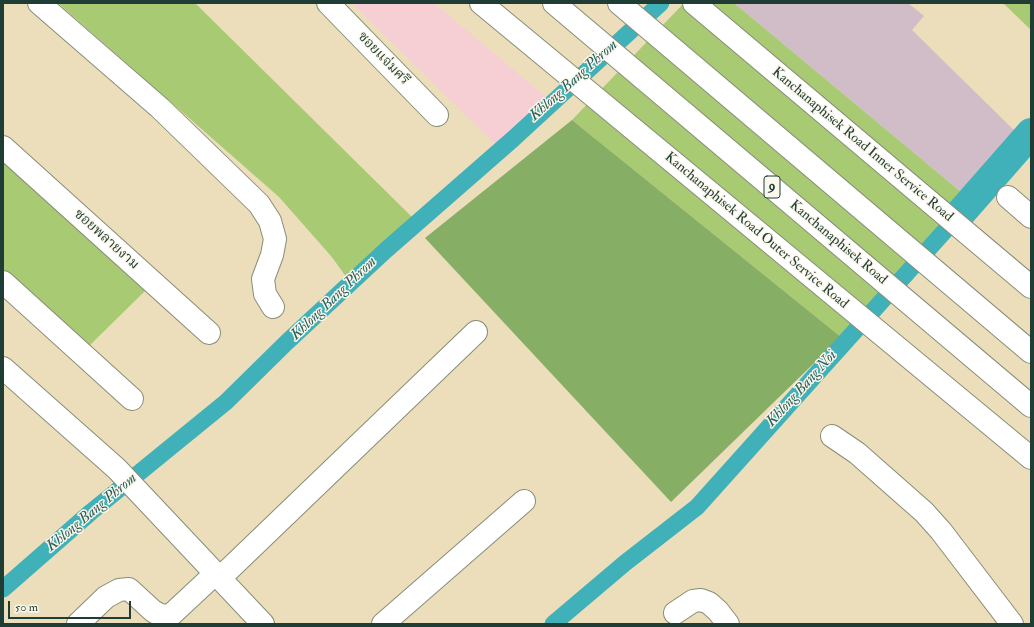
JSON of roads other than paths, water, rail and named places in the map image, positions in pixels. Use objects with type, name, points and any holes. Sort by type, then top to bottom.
[{"type":"main road","points":[[39,3],[160,108],[258,204],[270,222],[274,239],[272,255],[263,279],[265,294],[273,307]]},
{"type":"main road","name":"ซอยแจ่มศรี","points":[[328,3],[437,116]]},
{"type":"main road","name":"Kanchanaphisek Road","points":[[554,3],[1031,406]]},
{"type":"main road","points":[[619,3],[1023,345]]},
{"type":"main road","name":"Kanchanaphisek Road Inner Service Road","points":[[694,3],[1031,287]]},
{"type":"main road","name":"Kanchanaphisek Road Outer Service Road","points":[[489,9],[1031,458]]},
{"type":"main road","name":"ซอยพลายงาม","points":[[3,147],[209,333]]},
{"type":"main road","points":[[1008,196],[1031,216]]},
{"type":"main road","points":[[3,282],[132,399]]},
{"type":"main road","points":[[78,624],[106,597],[119,590],[129,589],[160,615],[167,616],[172,614],[218,576],[476,332]]},
{"type":"main road","points":[[3,368],[117,469],[263,624]]},
{"type":"main road","points":[[832,436],[881,472],[905,496],[924,512],[941,531],[1012,624]]},
{"type":"main road","points":[[383,624],[524,501]]},
{"type":"main road","points":[[676,613],[693,601],[701,600],[708,603],[718,611],[728,624]]},
{"type":"waterway","name":"Khlong Bang Phrom","points":[[3,589],[91,512],[226,402],[287,342],[386,250],[513,139],[661,3]]},
{"type":"waterway","name":"Khlong Bang Noi","points":[[959,215],[1031,133]]},
{"type":"waterway","name":"Khlong Bang Noi","points":[[553,624],[625,563],[697,507],[959,215]]}]
